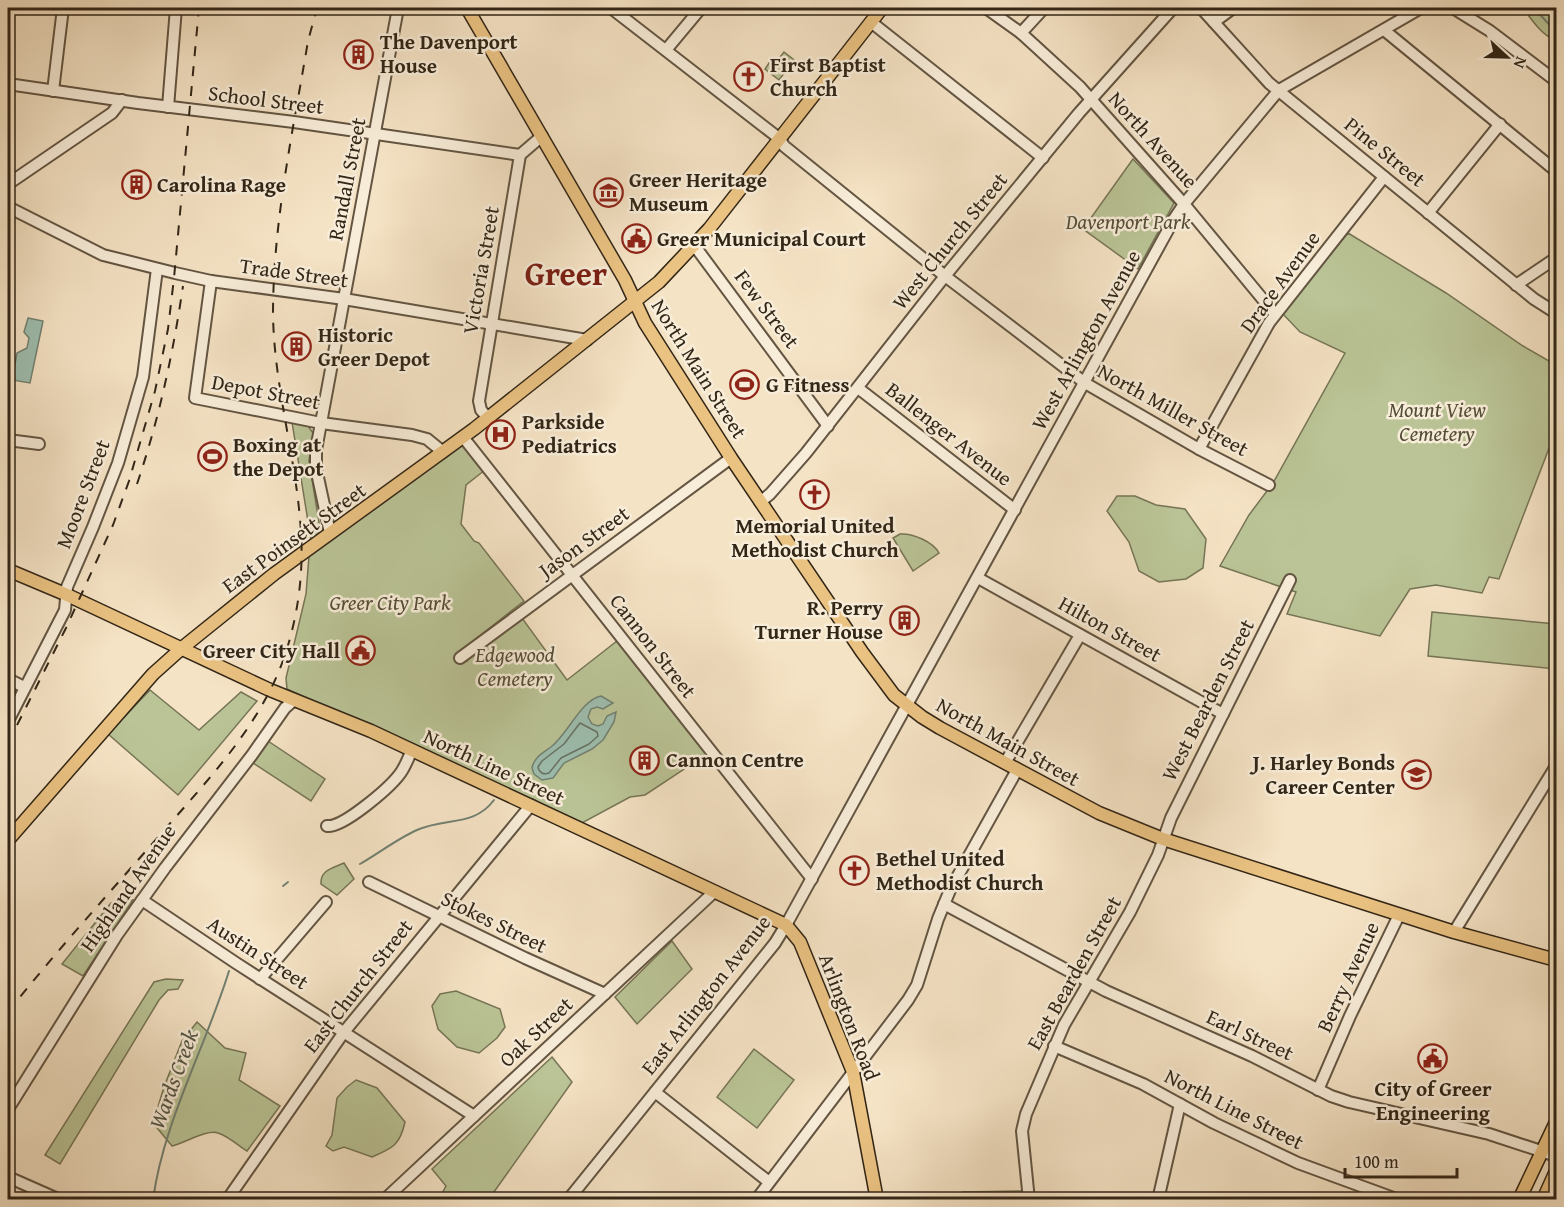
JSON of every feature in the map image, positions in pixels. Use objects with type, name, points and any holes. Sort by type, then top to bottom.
[{"type":"main road","name":"North Main Street","points":[[467,8],[625,280],[645,322],[760,502],[894,695],[931,722],[1017,770],[1100,813],[1164,839],[1454,932],[1557,960]]},
{"type":"main road","name":"East Poinsett Street","points":[[8,840],[153,674],[182,648],[248,594],[488,418],[574,344],[587,340],[659,282],[694,245],[882,8]]},
{"type":"main road","name":"North Line Street","points":[[8,570],[294,700],[412,750],[786,925]]},
{"type":"main road","name":"Arlington Road","points":[[786,925],[800,942],[854,1072],[877,1200]]},
{"type":"main road","points":[[1519,1200],[1557,1122]]},
{"type":"main road","points":[[1543,1200],[1557,1171]]},
{"type":"street","points":[[53,91],[63,8]]},
{"type":"street","points":[[168,107],[176,8]]},
{"type":"street","name":"Randall Street","points":[[330,533],[316,468],[316,450],[398,8]]},
{"type":"street","name":"North Miller Street","points":[[611,8],[780,139],[784,146],[945,276],[1085,383],[1200,449],[1269,485]]},
{"type":"street","points":[[666,51],[700,8]]},
{"type":"street","name":"North Avenue","points":[[986,8],[1021,33],[1080,87],[1184,204],[1275,314]]},
{"type":"street","points":[[1021,33],[1044,8]]},
{"type":"street","name":"West Church Street","points":[[760,502],[776,488],[828,426],[945,276],[1091,99],[1173,8]]},
{"type":"street","name":"Pine Street","points":[[1201,8],[1269,83],[1534,300],[1557,312]]},
{"type":"street","points":[[1214,22],[1233,8]]},
{"type":"street","name":"West Arlington Avenue","points":[[907,706],[1184,204],[1279,90],[1421,8]]},
{"type":"street","points":[[1453,8],[1491,32],[1557,81]]},
{"type":"street","points":[[871,22],[1043,158]]},
{"type":"street","points":[[1384,30],[1557,171]]},
{"type":"street","name":"School Street","points":[[8,84],[520,155]]},
{"type":"street","points":[[8,184],[112,112],[122,100]]},
{"type":"street","points":[[1428,213],[1500,124]]},
{"type":"street","points":[[520,155],[542,136]]},
{"type":"street","name":"Victoria Street","points":[[488,418],[481,410],[479,401],[520,155]]},
{"type":"street","name":"Drace Avenue","points":[[1200,449],[1275,314],[1384,177]]},
{"type":"street","name":"Trade Street","points":[[8,207],[103,255],[157,269],[212,281],[344,299],[491,325],[574,344]]},
{"type":"street","name":"Few Street","points":[[694,245],[828,426]]},
{"type":"street","points":[[1516,285],[1557,258]]},
{"type":"street","name":"Moore Street","points":[[8,721],[65,610],[65,594],[111,484],[132,422],[147,354],[157,269]]},
{"type":"street","name":"Depot Street","points":[[212,281],[195,399],[321,423],[427,439],[443,452]]},
{"type":"street","name":"Ballenger Avenue","points":[[858,388],[1015,510]]},
{"type":"street","name":"Cannon Street","points":[[463,437],[812,879]]},
{"type":"street","points":[[8,440],[39,444]]},
{"type":"street","name":"Jason Street","points":[[460,658],[731,458]]},
{"type":"street","name":"Hilton Street","points":[[978,578],[1223,714]]},
{"type":"street","name":"West Bearden Street","points":[[1164,839],[1171,818],[1290,580]]},
{"type":"street","points":[[1005,763],[1080,635]]},
{"type":"street","points":[[8,679],[24,687]]},
{"type":"street","name":"Highland Avenue","points":[[8,1109],[117,935],[285,708],[294,700]]},
{"type":"street","name":"East Arlington Avenue","points":[[568,1200],[775,943],[907,706]]},
{"type":"street","points":[[327,826],[334,827],[340,824],[384,790],[401,774],[412,750]]},
{"type":"street","points":[[1454,932],[1557,766]]},
{"type":"street","points":[[756,1200],[908,1000],[917,985],[950,890],[1017,770]]},
{"type":"street","name":"East Church Street","points":[[227,1200],[344,1032],[531,805]]},
{"type":"street","name":"East Bearden Street","points":[[1029,1200],[1022,1125],[1064,1025],[1130,912],[1164,839]]},
{"type":"street","name":"Stokes Street","points":[[369,882],[604,994]]},
{"type":"street","name":"Oak Street","points":[[384,1200],[714,892]]},
{"type":"street","name":"Austin Street","points":[[142,900],[260,979],[474,1116]]},
{"type":"street","points":[[260,979],[326,902]]},
{"type":"street","name":"Earl Street","points":[[944,904],[1090,982],[1252,1056],[1318,1090],[1349,1102],[1489,1134],[1557,1156]]},
{"type":"street","name":"Berry Avenue","points":[[1318,1090],[1350,1016],[1399,915]]},
{"type":"street","name":"North Line Street","points":[[1054,1046],[1143,1084],[1298,1163],[1399,1200]]},
{"type":"street","points":[[655,1092],[769,1182]]},
{"type":"street","points":[[1159,1199],[1180,1104]]},
{"type":"street","points":[[8,1177],[60,1200]]},
{"type":"green space","points":[[1523,8],[1556,8],[1556,40],[1542,31]]},
{"type":"green space","points":[[784,52],[794,60],[779,80],[765,69],[769,63],[773,66]]},
{"type":"green space","name":"Davenport Park","points":[[1133,159],[1174,203],[1138,269],[1083,229]]},
{"type":"green space","name":"Mount View Cemetery","points":[[1348,233],[1446,293],[1523,346],[1556,365],[1556,430],[1499,579],[1489,577],[1482,593],[1436,585],[1410,589],[1380,636],[1287,614],[1296,592],[1220,566],[1249,515],[1273,483],[1345,353],[1300,332],[1282,313]]},
{"type":"green space","points":[[292,422],[308,426],[313,433],[309,461],[320,528],[318,534],[311,540]]},
{"type":"green space","name":"Greer City Park","points":[[460,446],[466,447],[485,470],[466,485],[461,524],[474,541],[479,543],[524,601],[459,652],[467,661],[469,657],[522,618],[567,680],[617,641],[707,754],[645,795],[630,797],[582,823],[287,689],[286,678],[306,594],[309,556]]},
{"type":"green space","points":[[1117,496],[1135,496],[1156,505],[1185,509],[1206,539],[1203,568],[1186,579],[1159,582],[1139,571],[1129,542],[1107,511]]},
{"type":"green space","points":[[900,534],[922,539],[939,553],[913,571],[893,538]]},
{"type":"green space","points":[[1432,612],[1556,624],[1556,669],[1428,656]]},
{"type":"green space","points":[[150,690],[199,730],[241,692],[257,701],[178,795],[108,734]]},
{"type":"green space","points":[[268,741],[325,779],[311,801],[253,763]]},
{"type":"green space","points":[[344,863],[354,879],[337,895],[321,884],[321,879],[328,870]]},
{"type":"green space","points":[[133,900],[83,976],[62,964],[111,903]]},
{"type":"green space","points":[[672,941],[692,969],[637,1024],[615,997]]},
{"type":"green space","points":[[166,979],[183,980],[178,989],[168,990],[159,1000],[60,1164],[45,1155],[154,982]]},
{"type":"green space","points":[[456,991],[500,1009],[505,1027],[497,1038],[479,1053],[457,1047],[438,1029],[432,1006],[440,994]]},
{"type":"green space","points":[[197,1022],[225,1048],[246,1053],[239,1080],[280,1106],[247,1151],[226,1136],[213,1132],[172,1146],[153,1123],[182,1041]]},
{"type":"green space","points":[[754,1049],[794,1080],[757,1128],[717,1097]]},
{"type":"green space","points":[[552,1057],[572,1082],[489,1199],[439,1199],[446,1186],[432,1169]]},
{"type":"green space","points":[[356,1080],[377,1088],[405,1122],[398,1141],[372,1157],[344,1147],[333,1151],[326,1146],[332,1135],[337,1098]]},
{"type":"green space","points":[[1023,1191],[1024,1199],[965,1199],[963,1192]]},
{"type":"water","points":[[28,318],[43,321],[30,383],[12,380],[17,353],[27,348],[29,338],[24,332]]},
{"type":"water","points":[[601,696],[613,703],[603,709],[597,707],[591,709],[588,717],[592,724],[598,726],[603,724],[607,716],[616,712],[614,722],[603,740],[592,749],[564,763],[553,778],[542,780],[534,774],[532,768],[537,758],[557,741],[587,704]]},
{"type":"waterway","points":[[1534,8],[1556,32]]},
{"type":"waterway","name":"Wards Creek","points":[[360,864],[417,830],[468,818],[486,809],[494,800]]},
{"type":"waterway","name":"Wards Creek","points":[[283,886],[288,882]]},
{"type":"waterway","name":"Wards Creek","points":[[153,1200],[158,1171],[175,1113],[229,971]]},
{"type":"railway","points":[[8,743],[66,628],[113,525],[129,481],[155,391],[168,329],[174,278],[199,8]]},
{"type":"railway","points":[[8,1012],[229,754],[269,693],[285,655],[298,604],[302,550],[299,506],[274,342],[274,280],[285,177],[308,41],[317,8]]},
{"type":"railway","points":[[137,484],[164,386],[183,286]]},
{"type":"place","name":"The Davenport House","points":[[359,54]]},
{"type":"place","name":"First Baptist Church","points":[[749,77]]},
{"type":"place","name":"Carolina Rage","points":[[136,185]]},
{"type":"place","name":"Greer Heritage Museum","points":[[608,192]]},
{"type":"place","name":"Greer Municipal Court","points":[[636,239]]},
{"type":"place","name":"Historic Greer Depot","points":[[297,347]]},
{"type":"place","name":"G Fitness","points":[[745,385]]},
{"type":"place","name":"Parkside Pediatrics","points":[[501,434]]},
{"type":"place","name":"Boxing at the Depot","points":[[212,457]]},
{"type":"place","name":"Memorial United Methodist Church","points":[[815,495]]},
{"type":"place","name":"R. Perry Turner House","points":[[904,620]]},
{"type":"place","name":"Greer City Hall","points":[[361,651]]},
{"type":"place","name":"Cannon Centre","points":[[645,760]]},
{"type":"place","name":"J. Harley Bonds Career Center","points":[[1416,775]]},
{"type":"place","name":"Bethel United Methodist Church","points":[[855,871]]},
{"type":"place","name":"City of Greer Engineering","points":[[1433,1058]]},
{"type":"district","name":"Greer","points":[[566,273]]},
{"type":"park label","name":"Edgewood Cemetery","points":[[515,667]]}]
